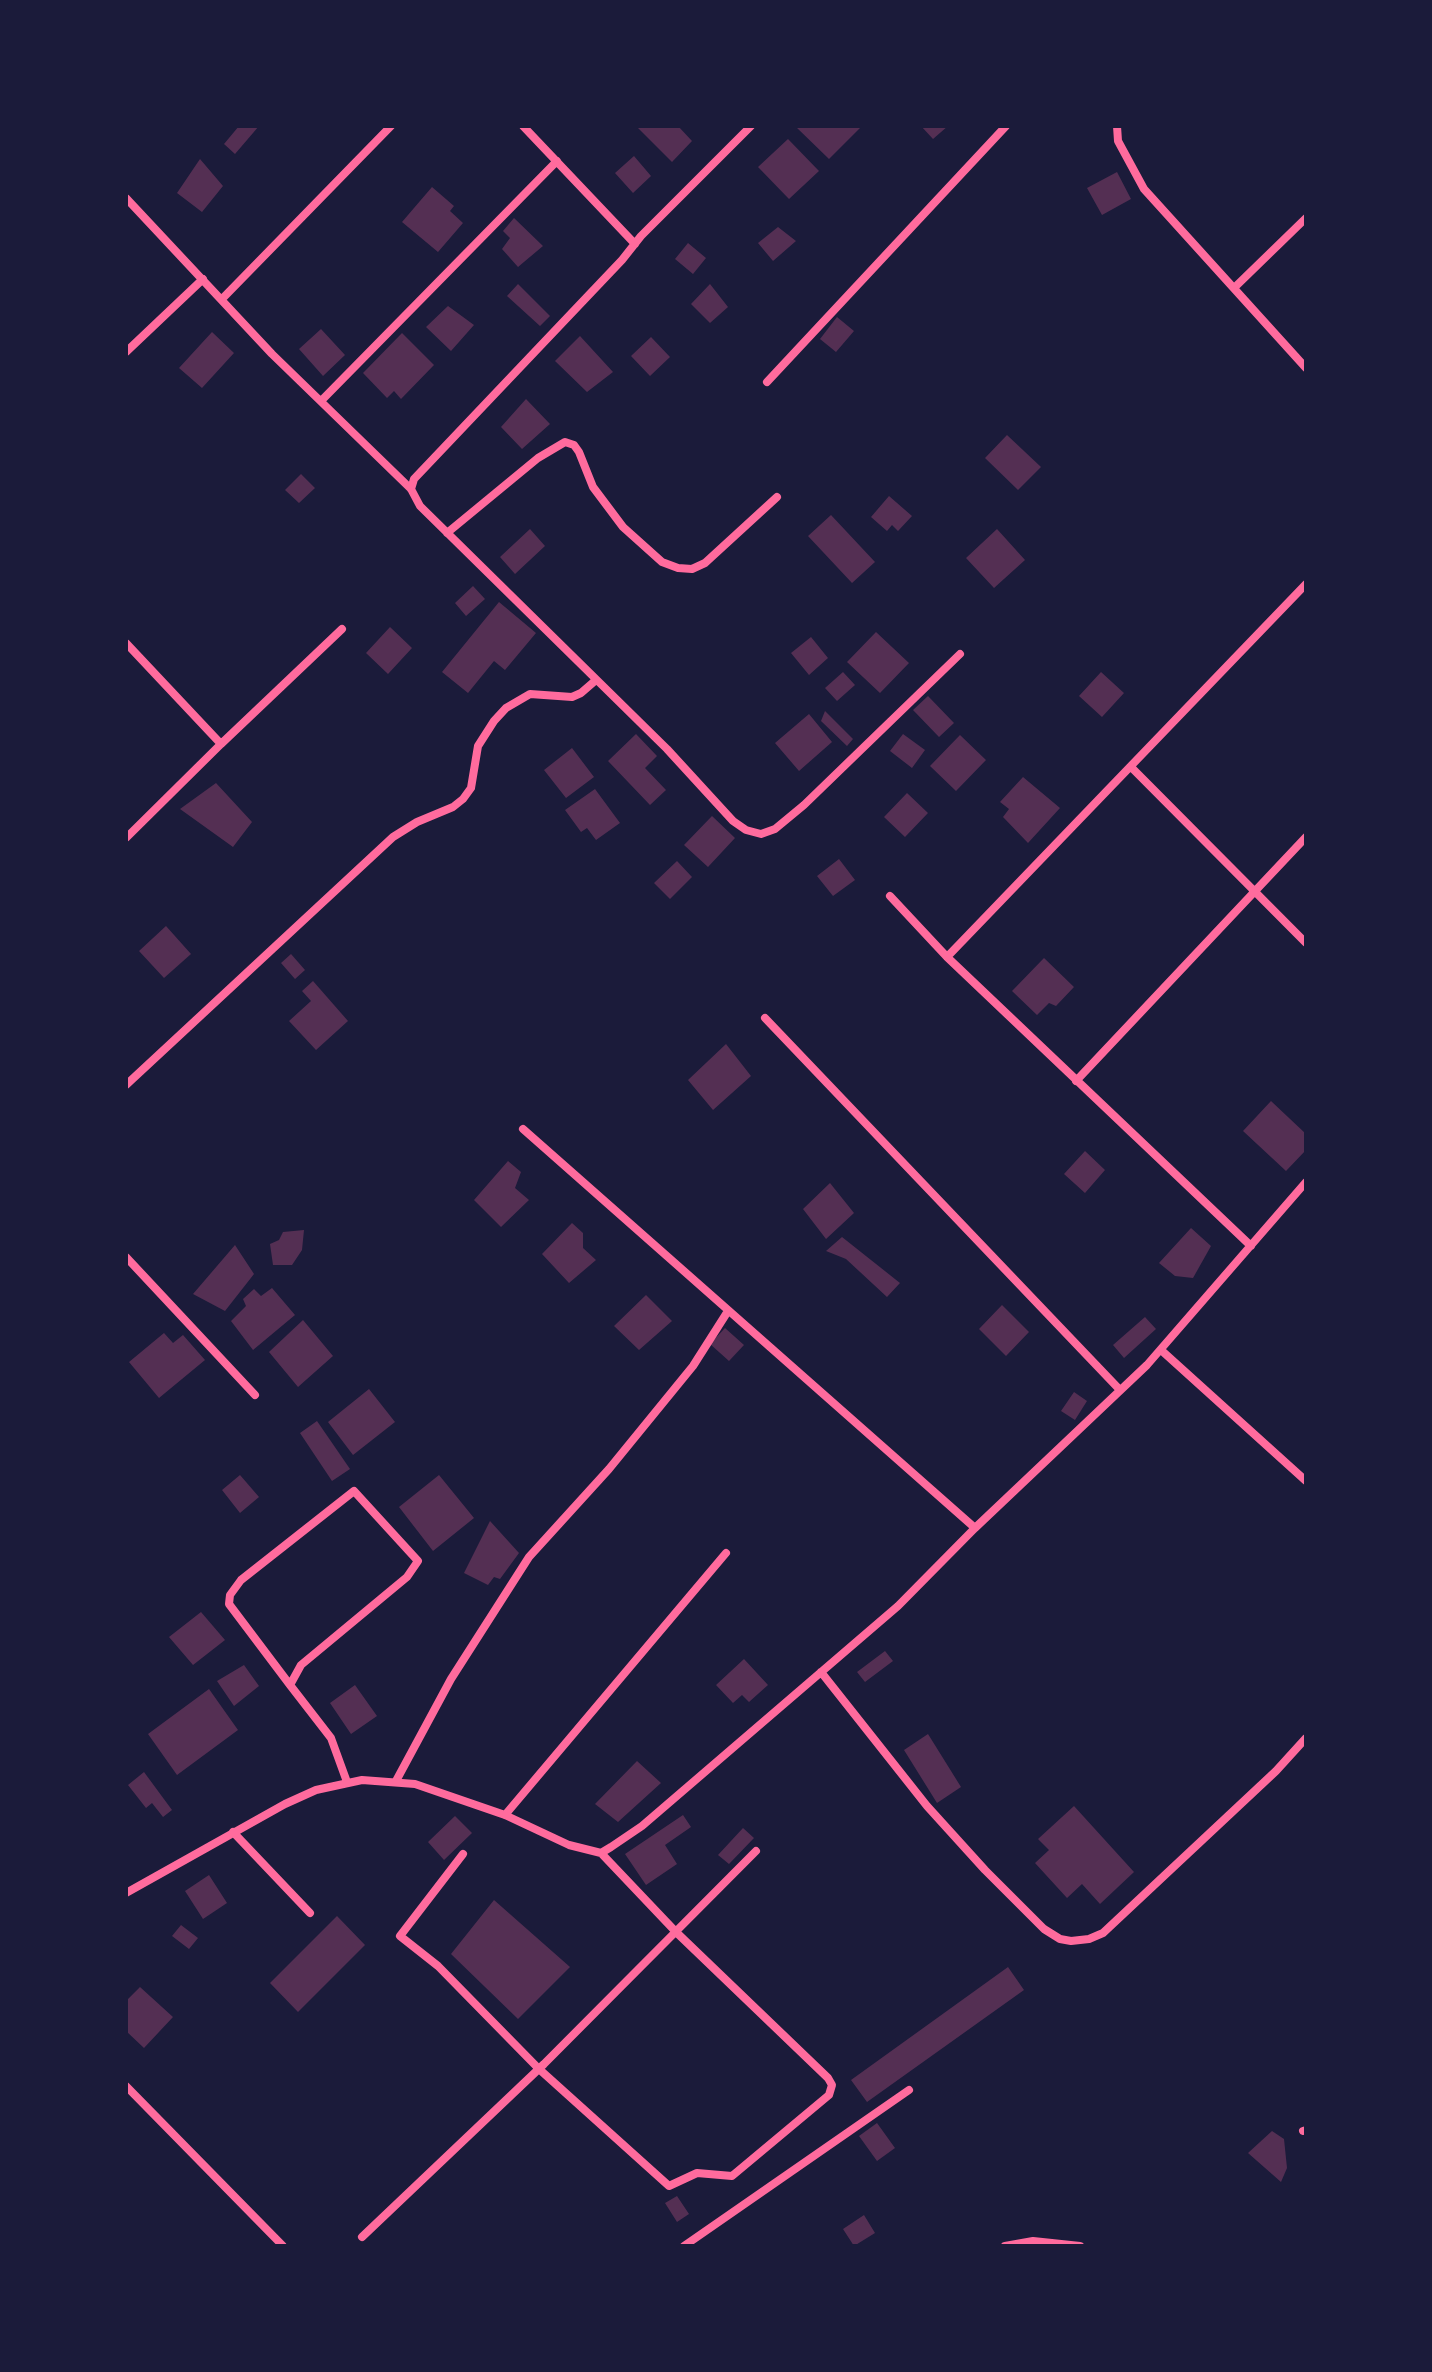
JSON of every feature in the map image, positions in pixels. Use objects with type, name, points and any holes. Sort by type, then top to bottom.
[{"type":"street","points":[[222,299],[391,126]]},
{"type":"street","points":[[523,126],[635,244]]},
{"type":"street","points":[[411,489],[414,479],[635,244],[751,126]]},
{"type":"street","points":[[767,382],[1006,126]]},
{"type":"street","points":[[1117,126],[1118,141],[1144,189],[1306,368]]},
{"type":"street","points":[[321,401],[557,161]]},
{"type":"street","points":[[126,198],[272,354],[411,489],[420,506],[667,749],[733,821],[746,830],[761,834],[775,829],[804,805],[960,654]]},
{"type":"street","points":[[1234,288],[1306,218]]},
{"type":"street","points":[[126,352],[203,279]]},
{"type":"street","points":[[447,533],[538,458],[565,442],[574,445],[579,452],[593,487],[623,527],[662,562],[678,568],[692,569],[705,563],[777,497]]},
{"type":"street","points":[[947,957],[1306,584]]},
{"type":"street","points":[[126,838],[342,629]]},
{"type":"street","points":[[126,643],[221,744]]},
{"type":"street","points":[[126,1085],[393,837],[463,799],[471,788],[476,772],[478,746],[506,708],[530,694],[572,697],[596,680]]},
{"type":"street","points":[[1131,767],[1306,943]]},
{"type":"street","points":[[1076,1081],[1306,837]]},
{"type":"street","points":[[890,896],[947,957],[1251,1246]]},
{"type":"street","points":[[765,1018],[1120,1390]]},
{"type":"street","points":[[523,1129],[975,1528]]},
{"type":"street","points":[[601,1853],[642,1826],[898,1606],[1161,1350],[1306,1182]]},
{"type":"street","points":[[126,1257],[255,1395]]},
{"type":"street","points":[[396,1781],[451,1679],[529,1557],[609,1469],[693,1366],[728,1311]]},
{"type":"street","points":[[1161,1350],[1306,1481]]},
{"type":"street","points":[[290,1685],[301,1665],[407,1577],[418,1561],[354,1491],[241,1580],[230,1595],[229,1604],[290,1685],[331,1738],[347,1782]]},
{"type":"street","points":[[505,1815],[726,1553]]},
{"type":"street","points":[[821,1672],[927,1806],[985,1870],[1044,1929],[1060,1939],[1071,1941],[1089,1939],[1103,1933],[1276,1771],[1306,1738]]},
{"type":"street","points":[[126,1893],[233,1832],[316,1790],[362,1780],[396,1781],[434,1790],[505,1815],[569,1845],[601,1853],[676,1932],[828,2078],[832,2085],[829,2095],[732,2176],[697,2173],[669,2186],[539,2069],[438,1966],[400,1936],[463,1854]]},
{"type":"street","points":[[233,1832],[310,1913]]},
{"type":"street","points":[[362,2237],[539,2069],[756,1851]]},
{"type":"street","points":[[126,2086],[283,2246]]},
{"type":"street","points":[[684,2246],[909,2090]]},
{"type":"street","points":[[1005,2246],[1033,2241],[1080,2246]]},
{"type":"building","points":[[239,126],[259,126],[235,154],[224,144]]},
{"type":"building","points":[[636,126],[678,126],[692,141],[672,162]]},
{"type":"building","points":[[795,126],[862,126],[829,159]]},
{"type":"building","points":[[921,126],[948,126],[933,139]]},
{"type":"building","points":[[788,139],[819,171],[789,199],[758,167]]},
{"type":"building","points":[[634,156],[651,176],[633,193],[615,173]]},
{"type":"building","points":[[200,159],[223,186],[202,212],[177,193]]},
{"type":"building","points":[[1117,172],[1131,199],[1102,215],[1087,188]]},
{"type":"building","points":[[432,187],[454,206],[450,211],[463,223],[438,252],[402,222]]},
{"type":"building","points":[[514,218],[543,246],[518,267],[502,249],[510,238],[503,231]]},
{"type":"building","points":[[778,227],[796,241],[773,261],[758,243]]},
{"type":"building","points":[[688,243],[706,258],[693,274],[675,259]]},
{"type":"building","points":[[518,284],[550,316],[540,326],[507,296]]},
{"type":"building","points":[[710,284],[728,307],[710,323],[691,304]]},
{"type":"building","points":[[448,306],[474,325],[451,351],[426,327]]},
{"type":"building","points":[[837,317],[854,331],[836,352],[820,339]]},
{"type":"building","points":[[321,329],[345,355],[323,376],[299,349]]},
{"type":"building","points":[[212,332],[234,353],[202,388],[179,368]]},
{"type":"building","points":[[402,333],[434,365],[401,399],[394,391],[387,398],[363,373]]},
{"type":"building","points":[[580,336],[613,372],[587,392],[555,361]]},
{"type":"building","points":[[651,337],[670,357],[650,376],[631,356]]},
{"type":"building","points":[[526,399],[550,424],[522,449],[501,427]]},
{"type":"building","points":[[1007,435],[1041,467],[1018,490],[985,458]]},
{"type":"building","points":[[301,474],[315,488],[299,503],[285,490]]},
{"type":"building","points":[[889,496],[912,516],[898,531],[892,525],[887,531],[871,517]]},
{"type":"building","points":[[831,515],[875,562],[852,583],[808,536]]},
{"type":"building","points":[[530,529],[545,546],[515,574],[500,557]]},
{"type":"building","points":[[997,529],[1025,560],[994,588],[966,558]]},
{"type":"building","points":[[473,586],[485,599],[466,616],[455,603]]},
{"type":"building","points":[[499,602],[536,633],[505,670],[494,661],[468,693],[442,672]]},
{"type":"building","points":[[390,627],[412,648],[388,674],[366,653]]},
{"type":"building","points":[[876,632],[909,663],[880,693],[847,662]]},
{"type":"building","points":[[811,637],[828,658],[809,675],[791,653]]},
{"type":"building","points":[[843,672],[855,685],[837,701],[825,688]]},
{"type":"building","points":[[1101,672],[1124,693],[1102,717],[1079,696]]},
{"type":"building","points":[[928,696],[954,723],[939,737],[913,710]]},
{"type":"building","points":[[825,711],[853,739],[847,746],[821,721]]},
{"type":"building","points":[[809,714],[832,742],[799,771],[775,743]]},
{"type":"building","points":[[636,734],[657,756],[645,768],[666,790],[650,805],[608,761]]},
{"type":"building","points":[[903,734],[925,750],[912,768],[890,751]]},
{"type":"building","points":[[960,735],[986,760],[956,791],[930,766]]},
{"type":"building","points":[[572,748],[594,777],[566,798],[544,770]]},
{"type":"building","points":[[1023,777],[1060,808],[1028,843],[1003,817],[1009,809],[1000,802]]},
{"type":"building","points":[[216,783],[252,822],[233,847],[180,809]]},
{"type":"building","points":[[595,789],[620,823],[596,840],[587,828],[581,832],[565,810]]},
{"type":"building","points":[[907,793],[928,813],[905,837],[884,817]]},
{"type":"building","points":[[712,816],[735,838],[708,867],[684,845]]},
{"type":"building","points":[[839,859],[855,880],[833,896],[817,876]]},
{"type":"building","points":[[677,861],[692,877],[670,899],[654,883]]},
{"type":"building","points":[[166,926],[191,954],[164,978],[139,951]]},
{"type":"building","points":[[291,954],[305,970],[295,979],[281,963]]},
{"type":"building","points":[[1044,958],[1074,987],[1056,1006],[1049,1003],[1037,1015],[1012,991]]},
{"type":"building","points":[[313,981],[348,1021],[316,1050],[289,1021],[311,1001],[302,991]]},
{"type":"building","points":[[726,1044],[751,1076],[713,1110],[688,1080]]},
{"type":"building","points":[[1271,1101],[1306,1134],[1306,1150],[1286,1171],[1243,1131]]},
{"type":"building","points":[[1085,1151],[1105,1170],[1085,1193],[1064,1174]]},
{"type":"building","points":[[508,1161],[521,1172],[515,1188],[529,1200],[501,1227],[474,1200]]},
{"type":"building","points":[[830,1183],[854,1213],[826,1239],[803,1209]]},
{"type":"building","points":[[572,1223],[583,1233],[583,1248],[596,1260],[569,1283],[542,1254]]},
{"type":"building","points":[[1191,1228],[1211,1246],[1193,1278],[1175,1276],[1159,1263]]},
{"type":"building","points":[[304,1230],[302,1250],[292,1265],[273,1265],[270,1244],[279,1240],[283,1232]]},
{"type":"building","points":[[842,1237],[900,1283],[887,1297],[846,1259],[826,1251]]},
{"type":"building","points":[[235,1245],[254,1274],[225,1311],[193,1294]]},
{"type":"building","points":[[272,1288],[295,1315],[253,1350],[231,1321],[246,1306],[243,1299],[254,1289],[261,1296]]},
{"type":"building","points":[[646,1295],[672,1321],[639,1350],[614,1326]]},
{"type":"building","points":[[1002,1305],[1029,1332],[1006,1356],[979,1329]]},
{"type":"building","points":[[1145,1317],[1156,1329],[1124,1358],[1113,1345]]},
{"type":"building","points":[[303,1320],[333,1356],[298,1387],[269,1352]]},
{"type":"building","points":[[725,1328],[744,1345],[729,1361],[710,1344]]},
{"type":"building","points":[[164,1333],[173,1343],[183,1335],[205,1360],[159,1398],[129,1362]]},
{"type":"building","points":[[369,1389],[395,1422],[353,1455],[328,1422]]},
{"type":"building","points":[[1074,1392],[1087,1401],[1075,1420],[1061,1411]]},
{"type":"building","points":[[317,1421],[350,1469],[332,1481],[300,1433]]},
{"type":"building","points":[[240,1475],[259,1497],[240,1513],[222,1490]]},
{"type":"building","points":[[439,1475],[474,1518],[433,1551],[399,1507]]},
{"type":"building","points":[[490,1521],[519,1553],[500,1579],[494,1577],[488,1585],[464,1573]]},
{"type":"building","points":[[201,1612],[225,1640],[193,1665],[169,1637]]},
{"type":"building","points":[[885,1651],[893,1661],[865,1682],[857,1672]]},
{"type":"building","points":[[744,1659],[768,1685],[749,1702],[742,1695],[733,1703],[716,1685]]},
{"type":"building","points":[[244,1665],[259,1686],[234,1706],[217,1681]]},
{"type":"building","points":[[355,1685],[377,1716],[351,1734],[330,1703]]},
{"type":"building","points":[[209,1689],[238,1730],[177,1775],[148,1734]]},
{"type":"building","points":[[928,1734],[961,1787],[937,1803],[904,1750]]},
{"type":"building","points":[[637,1761],[661,1783],[618,1822],[595,1804]]},
{"type":"building","points":[[144,1772],[172,1810],[163,1817],[152,1803],[146,1808],[128,1785]]},
{"type":"building","points":[[1074,1806],[1134,1872],[1100,1904],[1082,1884],[1067,1898],[1035,1863],[1049,1850],[1038,1839]]},
{"type":"building","points":[[683,1815],[691,1827],[665,1845],[677,1864],[646,1885],[625,1854]]},
{"type":"building","points":[[455,1816],[472,1833],[444,1860],[428,1842]]},
{"type":"building","points":[[743,1828],[754,1838],[729,1864],[718,1855]]},
{"type":"building","points":[[209,1875],[227,1903],[203,1919],[185,1891]]},
{"type":"building","points":[[494,1900],[570,1967],[518,2019],[451,1954]]},
{"type":"building","points":[[337,1916],[365,1945],[298,2012],[270,1983]]},
{"type":"building","points":[[181,1925],[198,1938],[189,1949],[172,1936]]},
{"type":"building","points":[[1008,1967],[1024,1990],[867,2102],[851,2080]]},
{"type":"building","points":[[140,1987],[173,2017],[144,2048],[126,2031],[126,2001]]},
{"type":"building","points":[[877,2123],[895,2148],[877,2161],[859,2136]]},
{"type":"building","points":[[1272,2131],[1284,2139],[1287,2168],[1281,2182],[1248,2153]]},
{"type":"building","points":[[677,2196],[689,2214],[677,2222],[665,2203]]},
{"type":"building","points":[[864,2215],[875,2233],[854,2246],[843,2229]]}]
